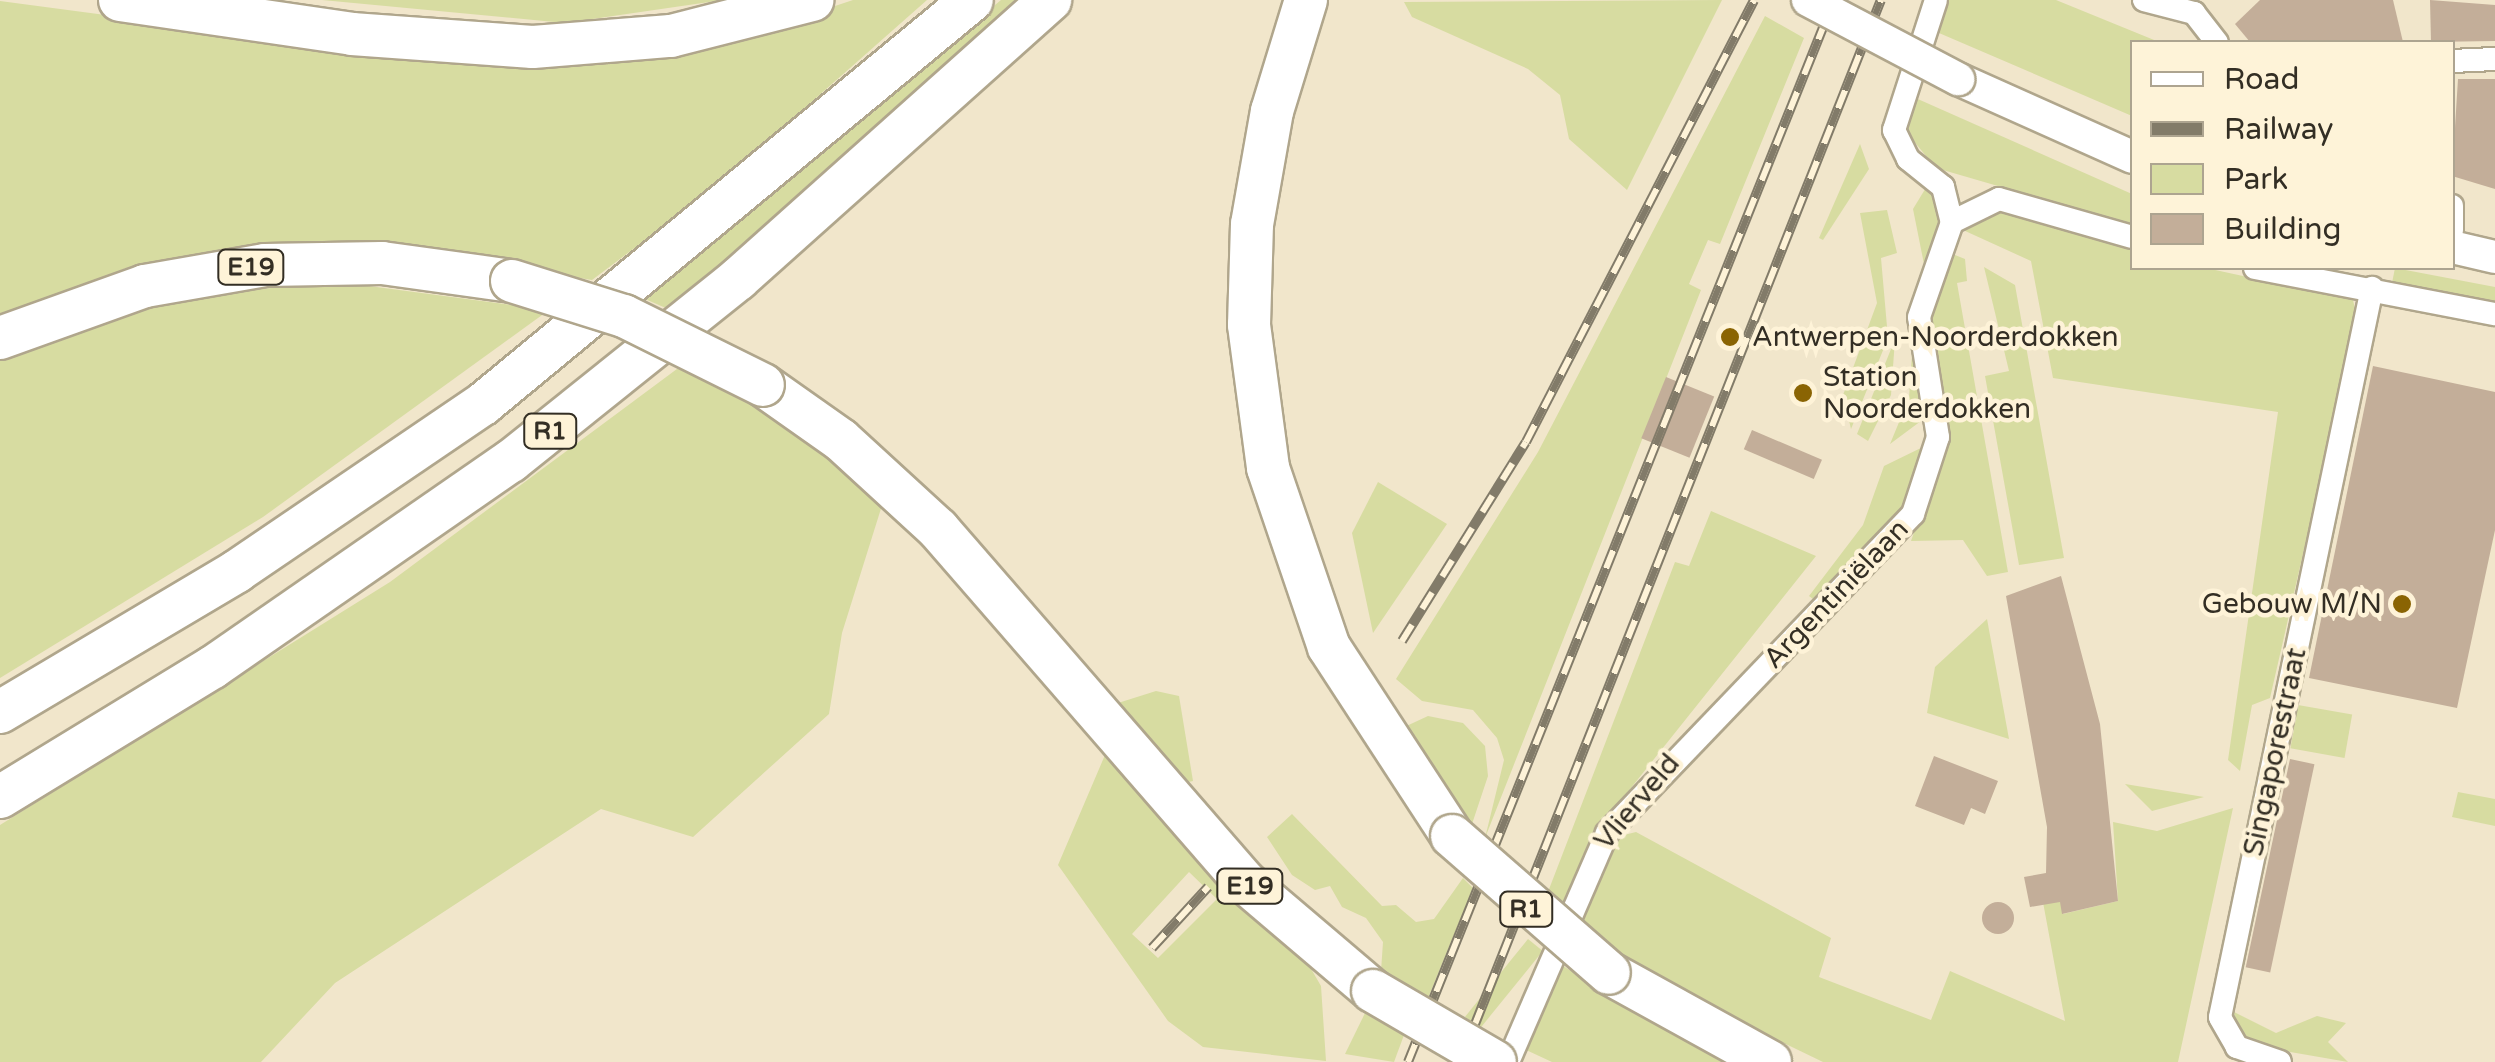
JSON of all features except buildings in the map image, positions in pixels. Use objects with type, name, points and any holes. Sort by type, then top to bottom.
[{"type":"highway","points":[[120,0],[352,34],[533,47],[671,36],[812,0]]},
{"type":"highway","name":"R1","points":[[0,712],[237,572],[467,416],[821,134],[972,0]]},
{"type":"highway","name":"R1","points":[[0,797],[228,658],[512,460],[738,279],[1050,0]]},
{"type":"highway","name":"R1","points":[[1306,0],[1266,134],[1252,224],[1249,326],[1268,468],[1329,648],[1452,836],[1608,973],[1770,1062]]},
{"type":"highway","name":"E19","points":[[0,338],[115,294],[246,268],[382,263],[512,282],[640,322],[763,385],[905,496],[1245,882],[1373,991],[1494,1062]]},
{"type":"street","points":[[1808,0],[1958,80],[2130,156]]},
{"type":"street","points":[[1936,0],[1894,130],[1908,158],[1944,187],[1952,222],[1999,199],[2130,236]]},
{"type":"street","points":[[2144,0],[2198,6],[2216,40]]},
{"type":"street","points":[[2455,60],[2495,58]]},
{"type":"street","name":"Argentiniëlaan","points":[[1710,716],[1900,532],[1927,488],[1938,415],[1919,317],[1952,222]]},
{"type":"street","points":[[2455,248],[2495,257]]},
{"type":"street","points":[[2267,270],[2495,314]]},
{"type":"street","name":"Singaporestraat","points":[[2280,1062],[2237,1047],[2220,1016],[2372,288]]},
{"type":"street","name":"Vlierveld","points":[[1508,1062],[1596,850],[1710,716]]},
{"type":"green space","points":[[322,0],[723,0],[565,23]]},
{"type":"green space","points":[[853,0],[927,0],[713,189],[592,280],[351,241],[280,244],[126,268],[0,319],[0,1],[317,43],[778,25]]},
{"type":"green space","points":[[1001,0],[1028,0],[675,312],[645,299]]},
{"type":"green space","points":[[1722,0],[1627,190],[1569,139],[1560,95],[1528,69],[1412,17],[1404,2]]},
{"type":"green space","points":[[1946,0],[2056,0],[2154,40],[2130,40],[2130,115],[1932,30]]},
{"type":"green space","points":[[1765,16],[1804,38],[1720,244],[1708,240],[1689,284],[1701,290],[1485,838],[1504,760],[1497,738],[1473,710],[1422,701],[1396,679],[1538,452]]},
{"type":"green space","points":[[1911,96],[2130,193],[2130,224],[1936,168],[1907,133]]},
{"type":"green space","points":[[1860,144],[1869,169],[1823,240],[1819,238]]},
{"type":"green space","points":[[1927,186],[1943,218],[1925,269],[1913,209]]},
{"type":"green space","points":[[2003,207],[2130,245],[2130,270],[2215,270],[2353,300],[2357,318],[2270,698],[2252,705],[2240,771],[2228,760],[2278,412],[2053,378],[2031,261],[1963,230]]},
{"type":"green space","points":[[1887,210],[1897,253],[1881,258],[1888,338],[1851,429],[1843,395],[1877,303],[1860,213]]},
{"type":"green space","points":[[1950,253],[1965,259],[1967,281],[1957,283],[2008,572],[1987,576],[1963,540],[1911,541],[1947,437],[1928,320]]},
{"type":"green space","points":[[1984,267],[2015,285],[2064,558],[2019,565],[1985,376],[2009,371]]},
{"type":"green space","points":[[2395,270],[2406,270],[2495,287],[2495,306],[2392,283]]},
{"type":"green space","points":[[339,282],[549,310],[263,517],[0,678],[0,359],[167,297]]},
{"type":"green space","points":[[1895,339],[1891,395],[1868,441],[1857,434]]},
{"type":"green space","points":[[1913,340],[1925,418],[1890,444],[1909,398]]},
{"type":"green space","points":[[685,363],[752,399],[884,499],[842,633],[829,714],[693,837],[601,809],[335,983],[261,1062],[0,1062],[0,825],[390,582]]},
{"type":"green space","points":[[1927,445],[1902,513],[1817,602],[1809,596],[1863,525],[1884,466]]},
{"type":"green space","points":[[1378,482],[1447,524],[1373,633],[1352,533]]},
{"type":"green space","points":[[1711,511],[1816,556],[1603,823],[1560,909],[1546,897],[1675,562],[1689,566]]},
{"type":"green space","points":[[1987,619],[2009,739],[1927,713],[1935,667]]},
{"type":"green space","points":[[1156,691],[1179,696],[1193,781],[1184,783],[1118,703]]},
{"type":"green space","points":[[2298,705],[2352,715],[2345,758],[2290,748]]},
{"type":"green space","points":[[1428,716],[1463,723],[1485,746],[1488,776],[1472,824],[1400,729]]},
{"type":"green space","points":[[1105,755],[1303,955],[1321,986],[1326,1061],[1203,1047],[1168,1021],[1058,865]],"holes":[[[1189,872],[1217,899],[1158,958],[1132,934]]]},
{"type":"green space","points":[[2125,784],[2204,797],[2152,811]]},
{"type":"green space","points":[[2458,792],[2495,799],[2495,826],[2452,817]]},
{"type":"green space","points":[[2233,808],[2178,1062],[1823,1062],[1670,988],[1574,920],[1612,838],[1636,832],[1831,938],[1819,977],[1931,1020],[1950,971],[2065,1021],[2040,886],[2057,883],[2063,914],[2118,901],[2113,822],[2157,831]]},
{"type":"green space","points":[[1292,814],[1382,906],[1396,905],[1416,922],[1434,919],[1463,878],[1473,888],[1428,998],[1381,971],[1383,942],[1366,918],[1342,907],[1330,886],[1315,890],[1292,875],[1267,837]]},
{"type":"green space","points":[[1528,939],[1543,951],[1480,1029],[1465,1017]]},
{"type":"green space","points":[[1557,962],[1654,1024],[1730,1062],[1552,1062],[1522,1048]]},
{"type":"green space","points":[[1367,1009],[1404,1035],[1394,1062],[1345,1054]]},
{"type":"green space","points":[[2230,1010],[2276,1033],[2317,1016],[2346,1023],[2328,1042],[2348,1062],[2256,1046],[2234,1033]]},
{"type":"railway","points":[[1402,641],[1526,442],[1754,0]]},
{"type":"railway","points":[[1408,1062],[1834,0]]},
{"type":"railway","points":[[1460,1062],[1881,0]]},
{"type":"railway","points":[[1152,948],[1208,887]]},
{"type":"place","name":"Antwerpen-Noorderdokken","points":[[1730,337]]},
{"type":"place","name":"Station Noorderdokken","points":[[1803,393]]},
{"type":"place","name":"Gebouw M/N","points":[[2402,604]]}]
